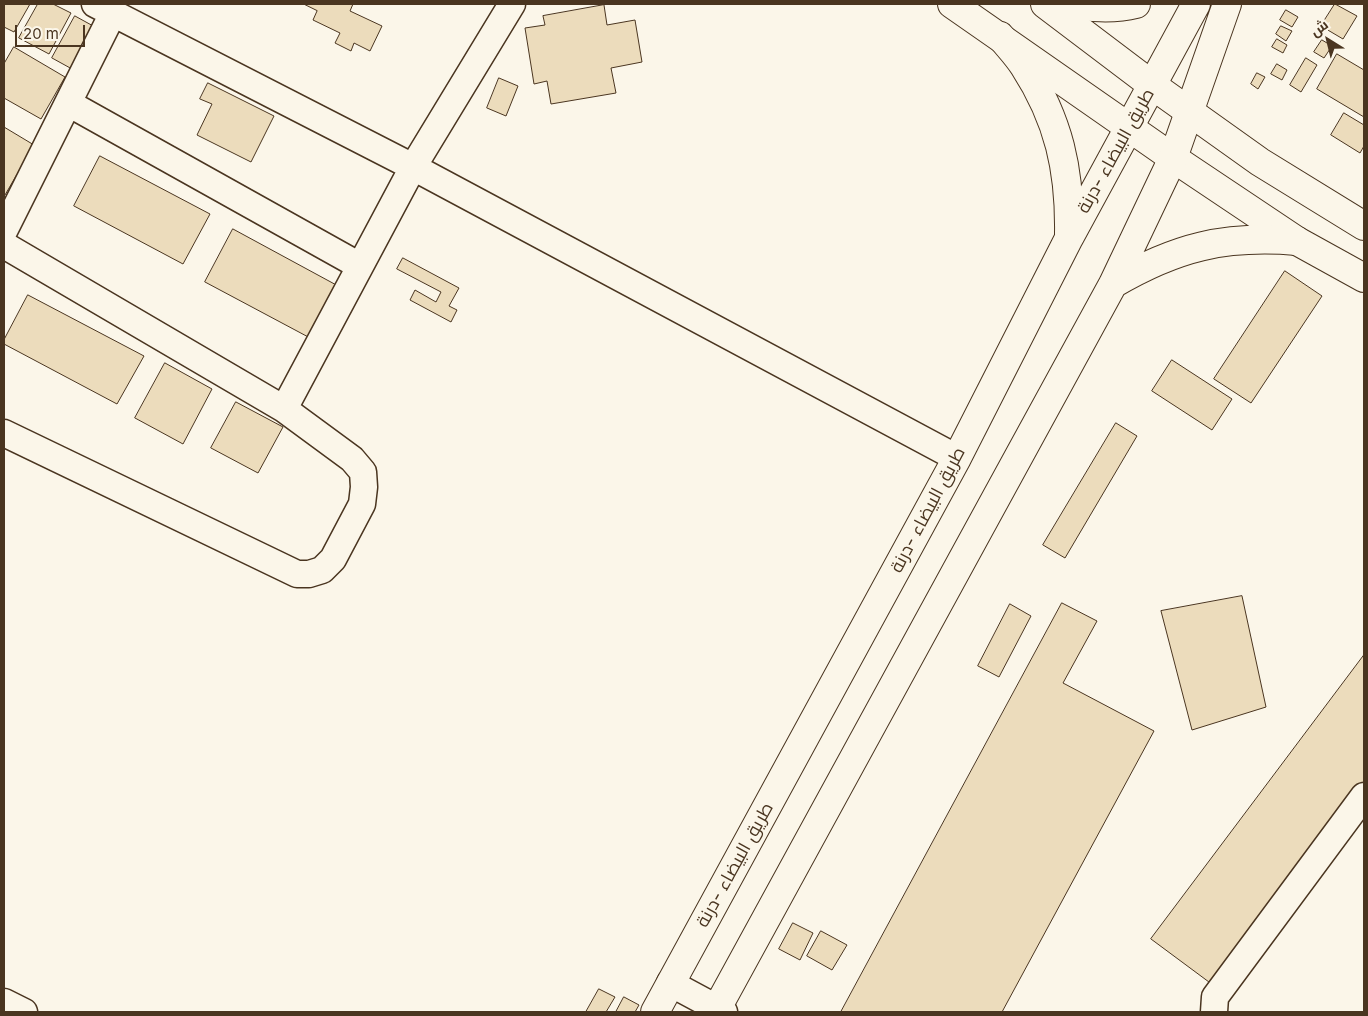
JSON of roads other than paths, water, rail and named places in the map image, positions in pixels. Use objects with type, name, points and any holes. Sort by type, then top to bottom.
[{"type":"main road","points":[[952,4],[1173,158],[1297,241],[1364,278]]},
{"type":"main road","points":[[1045,4],[1260,162],[1364,226]]},
{"type":"main road","points":[[1064,4],[1095,7],[1136,4]]},
{"type":"main road","name":"طريق البيضاء -درنة","points":[[654,1012],[957,458],[1069,238],[1196,4]]},
{"type":"main road","points":[[719,1011],[1113,284],[1173,158],[1227,4]]},
{"type":"main road","points":[[1000,36],[1028,72],[1042,96],[1056,130],[1065,165],[1070,201],[1069,238]]},
{"type":"main road","points":[[1113,284],[1163,258],[1201,246],[1265,238],[1297,241]]},
{"type":"street","points":[[284,409],[413,167],[512,4]]},
{"type":"street","points":[[4,231],[68,103],[104,8],[413,167],[957,458]]},
{"type":"street","points":[[68,103],[360,266]]},
{"type":"street","points":[[4,245],[284,409],[352,459],[362,472],[364,487],[362,504],[334,559],[322,570],[309,574],[297,574],[4,433]]},
{"type":"street","points":[[1214,1012],[1215,998],[1364,796]]},
{"type":"street","points":[[670,983],[719,1011]]},
{"type":"street","points":[[4,1002],[24,1012]]}]
